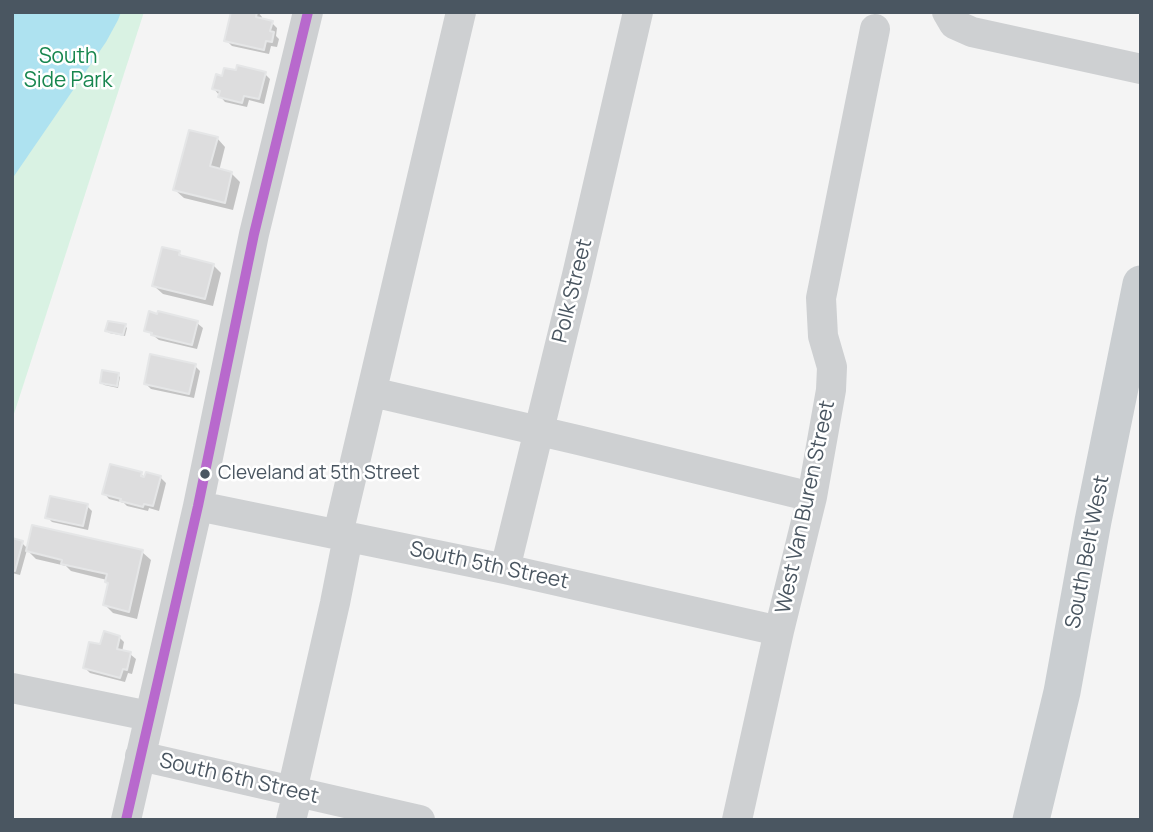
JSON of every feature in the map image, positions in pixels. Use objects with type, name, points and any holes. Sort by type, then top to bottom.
[{"type":"main road","name":"South Belt West","points":[[1031,820],[1062,692],[1141,284]]},
{"type":"street","points":[[126,820],[198,506],[254,234],[308,12]]},
{"type":"street","points":[[294,801],[335,603],[343,536],[372,392],[461,12]]},
{"type":"street","name":"Polk Street","points":[[505,569],[638,12]]},
{"type":"street","points":[[947,12],[954,24],[972,32],[1141,69]]},
{"type":"street","name":"West Van Buren Street","points":[[737,820],[812,497],[833,374],[823,336],[821,298],[875,29]]},
{"type":"street","points":[[372,392],[812,497]]},
{"type":"street","name":"South 5th Street","points":[[198,506],[505,569],[779,631]]},
{"type":"street","points":[[12,688],[149,716]]},
{"type":"street","name":"South 6th Street","points":[[140,756],[294,801],[420,820]]},
{"type":"green space","name":"South Side Park","points":[[12,12],[144,12],[12,420]]},
{"type":"water","points":[[12,12],[121,12],[106,42],[12,179]]},
{"type":"building","points":[[231,12],[257,12],[256,17],[273,21],[270,31],[274,32],[272,42],[266,41],[264,50],[224,41]]},
{"type":"building","points":[[237,65],[266,72],[259,99],[244,96],[242,103],[218,97],[220,91],[212,89],[216,74],[222,76],[224,68],[236,70]]},
{"type":"building","points":[[189,130],[218,137],[210,166],[232,172],[225,203],[173,190]]},
{"type":"building","points":[[162,247],[180,251],[179,255],[214,264],[205,299],[152,286]]},
{"type":"building","points":[[149,311],[198,321],[192,345],[144,331]]},
{"type":"building","points":[[108,321],[126,324],[123,335],[105,331]]},
{"type":"building","points":[[150,354],[196,364],[189,394],[144,384]]},
{"type":"building","points":[[102,370],[119,373],[117,386],[100,383]]},
{"type":"building","points":[[110,464],[142,472],[141,476],[144,477],[146,472],[161,476],[153,506],[144,504],[143,507],[102,494]]},
{"type":"building","points":[[50,496],[88,504],[83,526],[45,518]]},
{"type":"building","points":[[32,525],[143,550],[129,612],[103,605],[108,583],[105,582],[107,574],[61,564],[62,560],[26,551]]},
{"type":"building","points":[[12,538],[23,541],[15,571],[12,570]]},
{"type":"building","points":[[104,631],[120,636],[117,649],[131,652],[127,670],[123,669],[120,678],[83,668],[89,642],[100,644]]},
{"type":"transit line","points":[[126,820],[198,506],[254,234],[308,12]]},
{"type":"place","name":"Cleveland at 5th Street","points":[[205,474]]}]
